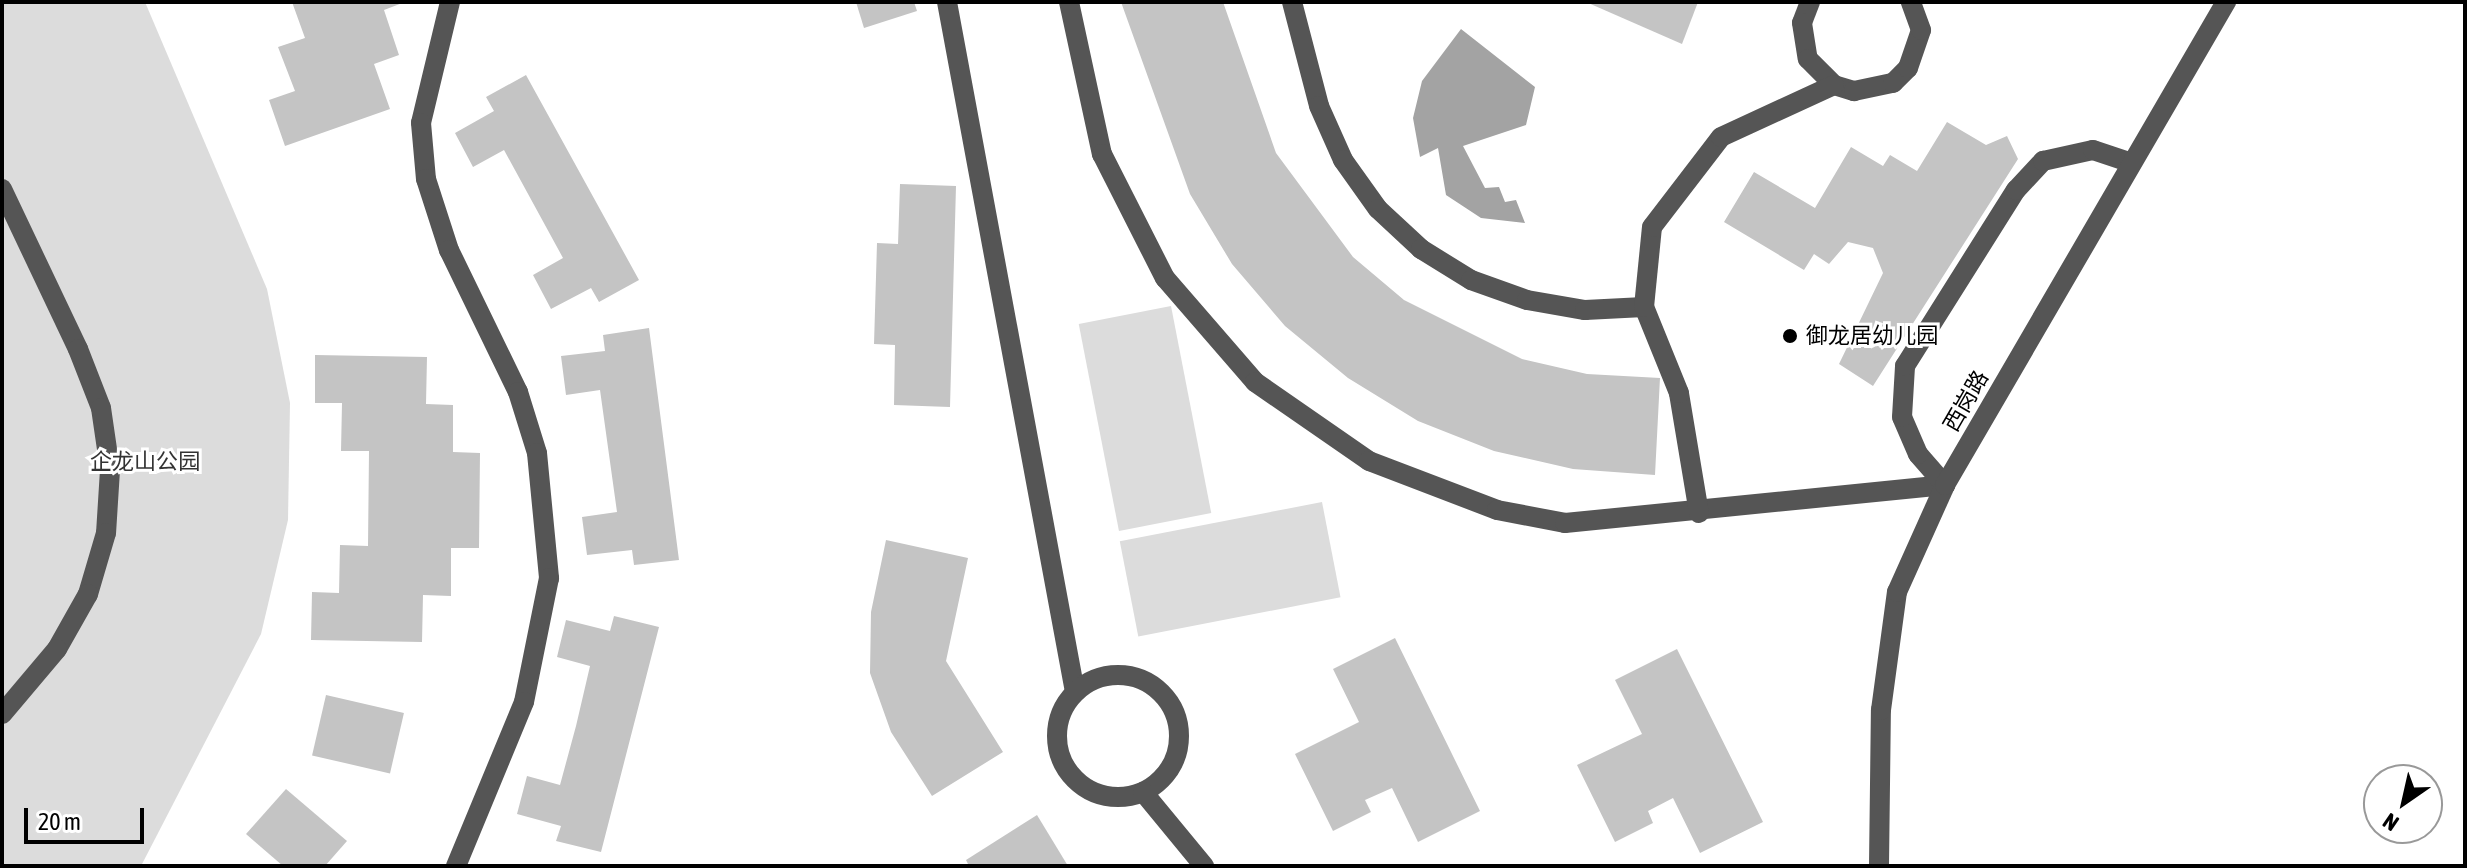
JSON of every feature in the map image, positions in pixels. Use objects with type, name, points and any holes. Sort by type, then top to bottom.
[{"type":"street","points":[[450,2],[421,123],[426,179],[537,453],[549,578],[524,702],[456,866]]},
{"type":"street","points":[[947,2],[1075,692]]},
{"type":"street","points":[[1069,2],[1083,88],[1130,218],[1165,278],[1255,382],[1369,461],[1497,510],[1565,523],[1699,513],[1945,485]]},
{"type":"street","points":[[1292,2],[1319,106],[1343,160],[1378,209],[1421,249],[1471,280],[1527,300],[1585,310],[1644,307]]},
{"type":"street","points":[[1810,2],[1802,41],[1819,74],[1834,85],[1875,90],[1908,68],[1921,30],[1911,2]]},
{"type":"street","name":"西岗路","points":[[1879,866],[1881,710],[1897,592],[1945,485],[2226,2]]},
{"type":"street","points":[[1699,513],[1679,393],[1644,307],[1652,227],[1682,182],[1721,137],[1834,85]]},
{"type":"street","points":[[1945,485],[1918,454],[1902,417],[1898,388],[1905,366],[2016,190],[2043,161],[2093,150],[2132,163]]},
{"type":"street","points":[[2,189],[84,363],[101,408],[110,470],[106,533],[88,594],[57,649],[2,714]]},
{"type":"street","points":[[1131,676],[1166,698],[1178,747],[1161,780],[1143,792],[1109,797],[1066,768],[1057,734],[1075,692],[1092,680],[1131,676]]},
{"type":"street","points":[[1143,792],[1204,866]]},
{"type":"green space","name":"企龙山公园","points":[[2,2],[145,2],[267,289],[290,403],[288,520],[261,634],[141,866],[2,866]]},
{"type":"green space","points":[[1171,306],[1211,513],[1119,531],[1079,324]]},
{"type":"green space","points":[[1322,502],[1341,597],[1138,637],[1120,541]]},
{"type":"shaded area","points":[[1461,29],[1535,87],[1526,125],[1463,146],[1485,188],[1499,187],[1505,202],[1516,200],[1525,223],[1481,218],[1446,195],[1438,148],[1420,157],[1413,118],[1422,81]]},
{"type":"building","points":[[292,2],[405,2],[384,10],[399,55],[374,64],[390,109],[285,146],[269,100],[295,91],[278,47],[305,38]]},
{"type":"building","points":[[856,2],[914,2],[917,11],[864,28]]},
{"type":"building","points":[[1121,2],[1223,2],[1276,153],[1353,257],[1404,300],[1522,359],[1587,374],[1660,378],[1655,475],[1573,469],[1494,451],[1418,421],[1348,378],[1285,326],[1232,264],[1190,194]]},
{"type":"building","points":[[1586,2],[1698,2],[1682,44]]},
{"type":"building","points":[[526,75],[639,280],[599,302],[591,288],[551,309],[533,275],[563,258],[504,150],[473,167],[455,133],[494,111],[486,97]]},
{"type":"building","points":[[1947,122],[1986,145],[2007,136],[2018,159],[1873,386],[1839,364],[1883,273],[1873,248],[1848,242],[1829,264],[1814,254],[1804,270],[1724,222],[1754,172],[1815,208],[1851,147],[1883,166],[1890,155],[1917,171]]},
{"type":"building","points":[[900,184],[956,186],[950,407],[894,405],[895,345],[874,344],[877,243],[898,244]]},
{"type":"building","points":[[649,328],[679,560],[634,565],[632,550],[587,555],[582,517],[617,512],[600,390],[566,395],[561,356],[605,351],[603,335]]},
{"type":"building","points":[[315,355],[427,357],[426,404],[453,405],[453,452],[480,453],[479,548],[451,548],[451,596],[423,595],[422,642],[311,640],[312,592],[339,593],[340,545],[368,546],[369,451],[341,451],[342,403],[315,403]]},
{"type":"building","points":[[886,540],[968,558],[946,661],[1003,752],[932,796],[891,732],[870,673],[871,612]]},
{"type":"building","points":[[614,616],[659,627],[601,852],[556,841],[561,826],[517,814],[527,776],[560,785],[576,726],[590,666],[557,657],[566,620],[610,631]]},
{"type":"building","points":[[1395,638],[1480,811],[1418,842],[1392,788],[1365,800],[1371,812],[1333,831],[1295,754],[1359,722],[1333,669]]},
{"type":"building","points":[[1677,649],[1763,822],[1700,853],[1673,798],[1648,811],[1653,823],[1615,842],[1577,765],[1642,734],[1615,680]]},
{"type":"building","points":[[326,695],[404,713],[390,773],[312,755]]},
{"type":"building","points":[[286,789],[347,841],[325,866],[283,866],[246,834]]},
{"type":"building","points":[[1037,815],[1068,866],[969,866],[966,860]]},
{"type":"place","name":"御龙居幼儿园","points":[[1790,336]]}]
